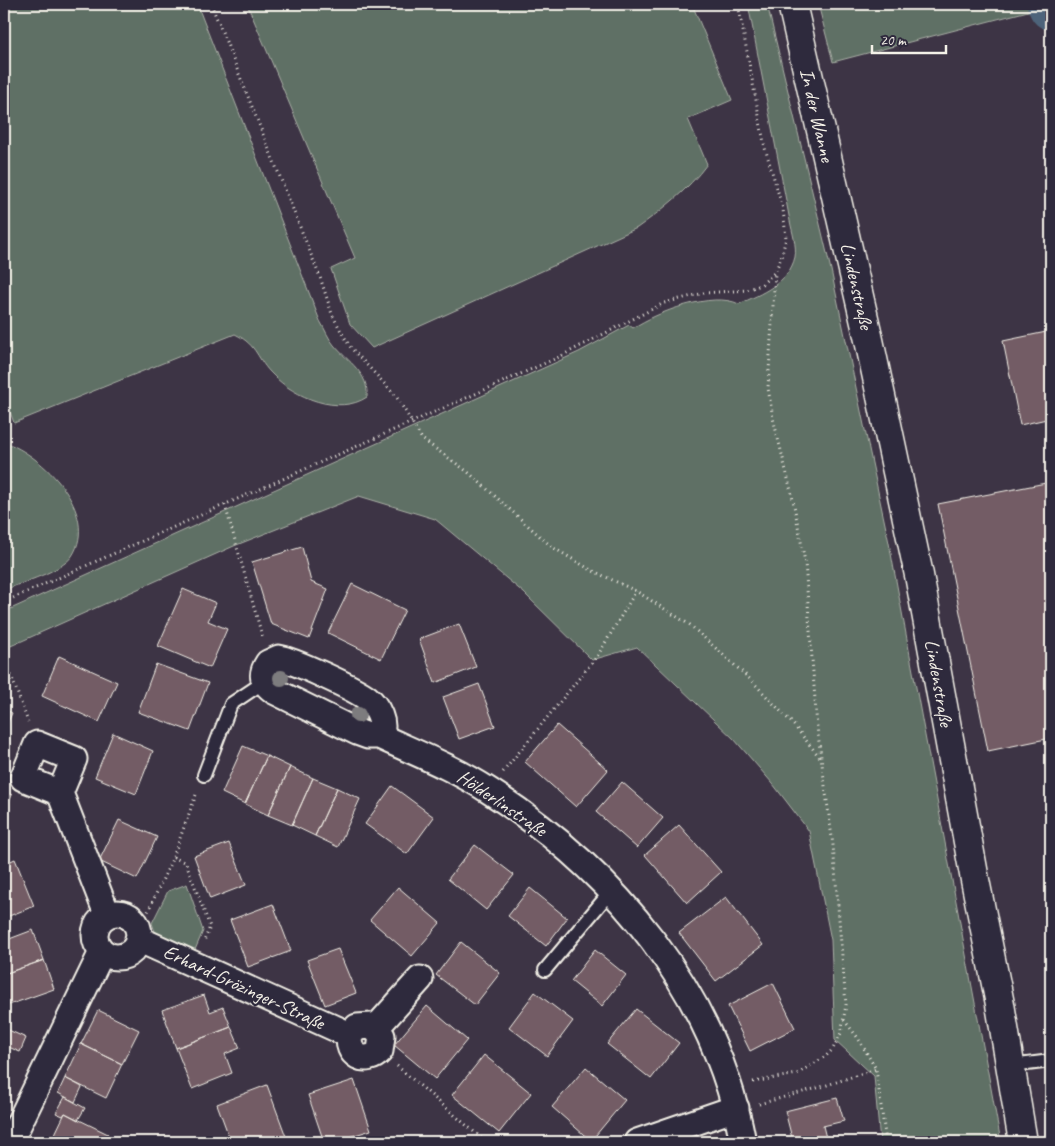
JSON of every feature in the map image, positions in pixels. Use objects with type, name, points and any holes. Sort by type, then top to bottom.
[{"type":"street","name":"In der Wanne","points":[[792,4],[843,226]]},
{"type":"street","name":"Lindenstraße","points":[[843,226],[919,575],[1011,1066],[1023,1142]]},
{"type":"street","points":[[268,671],[288,659],[367,697],[382,722],[382,732],[379,736]]},
{"type":"street","name":"Hölderlinstraße","points":[[268,671],[274,692],[357,732],[368,736],[379,736],[453,770],[488,790],[584,862],[611,891],[663,954],[688,993],[711,1038],[733,1096],[743,1142]]},
{"type":"street","points":[[10,1142],[102,952],[97,946],[94,932],[101,919],[108,914],[60,793],[74,759],[37,744],[23,778],[60,793]]},
{"type":"street","name":"Erhard-Grözinger-Straße","points":[[102,952],[116,957],[124,956],[131,952],[138,935],[136,925],[127,915],[120,913],[108,914]]},
{"type":"street","name":"Erhard-Grözinger-Straße","points":[[138,935],[195,965],[350,1035],[349,1046],[356,1056],[366,1059],[373,1058],[378,1040]]},
{"type":"street","points":[[378,1040],[420,979]]},
{"type":"street","points":[[637,1142],[733,1096]]},
{"type":"lane","points":[[204,775],[232,704],[268,671]]},
{"type":"lane","points":[[545,970],[611,891]]},
{"type":"lane","points":[[1011,1066],[1051,1061]]},
{"type":"path","points":[[210,4],[320,277],[332,314],[352,348],[396,396],[422,439],[468,472],[552,547],[591,570],[636,591],[690,624],[751,680],[792,723],[822,760]]},
{"type":"path","points":[[733,1096],[770,1080],[797,1074],[833,1049],[841,1033],[846,1005],[840,922],[822,760],[805,562],[768,388],[775,272],[786,238],[782,209],[765,148],[738,4]]},
{"type":"path","points":[[4,602],[559,357],[664,303],[704,293],[747,290],[761,285],[775,272]]},
{"type":"path","points":[[224,506],[261,636],[268,671]]},
{"type":"path","points":[[488,790],[598,655],[636,591]]},
{"type":"path","points":[[4,656],[37,744]]},
{"type":"path","points":[[138,935],[173,857],[204,775]]},
{"type":"path","points":[[173,857],[186,863],[210,927],[195,965]]},
{"type":"path","points":[[844,1020],[858,1038],[876,1069],[886,1142]]},
{"type":"path","points":[[378,1040],[486,1142]]},
{"type":"path","points":[[767,1102],[876,1069]]},
{"type":"green space","points":[[4,4],[197,4],[320,321],[332,342],[361,374],[365,381],[367,397],[343,405],[330,404],[305,397],[273,375],[249,343],[235,334],[14,423],[4,395]]},
{"type":"green space","points":[[247,4],[692,4],[732,100],[688,119],[707,164],[683,191],[637,228],[372,348],[350,324],[331,269],[355,258]]},
{"type":"green space","points":[[748,4],[767,4],[831,270],[889,543],[1001,1142],[880,1142],[874,1076],[835,1040],[831,940],[809,831],[773,784],[734,739],[637,647],[592,660],[524,593],[435,519],[359,496],[234,546],[4,649],[4,612],[579,352],[629,325],[633,328],[670,310],[700,302],[715,300],[739,304],[765,292],[780,281],[792,266],[795,257],[795,243]]},
{"type":"green space","points":[[818,4],[1051,4],[1051,5],[833,62]]},
{"type":"green space","points":[[4,442],[35,459],[50,472],[73,504],[79,522],[79,539],[72,556],[67,561],[42,576],[7,589],[4,589]]},
{"type":"green space","points":[[187,884],[203,931],[192,957],[159,943],[152,923],[168,891]]},
{"type":"building","points":[[1051,331],[1051,418],[1020,425],[1003,341]]},
{"type":"building","points":[[1051,482],[1051,738],[988,751],[938,504]]},
{"type":"building","points":[[302,547],[311,582],[328,589],[309,639],[271,624],[252,562]]},
{"type":"building","points":[[352,584],[405,610],[381,659],[328,633]]},
{"type":"building","points":[[183,589],[216,603],[208,621],[227,629],[210,668],[158,646]]},
{"type":"building","points":[[459,624],[476,667],[435,683],[419,639]]},
{"type":"building","points":[[59,656],[117,682],[99,722],[42,696]]},
{"type":"building","points":[[156,664],[208,683],[190,731],[138,712]]},
{"type":"building","points":[[479,684],[495,726],[459,739],[443,697]]},
{"type":"building","points":[[4,709],[12,713],[4,731]]},
{"type":"building","points":[[557,725],[608,770],[576,807],[525,762]]},
{"type":"building","points":[[113,733],[153,751],[136,794],[95,777]]},
{"type":"building","points":[[243,746],[267,756],[245,804],[222,793]]},
{"type":"building","points":[[267,756],[290,767],[268,815],[245,804]]},
{"type":"building","points":[[290,767],[313,778],[292,825],[268,815]]},
{"type":"building","points":[[313,778],[337,788],[315,836],[292,825]]},
{"type":"building","points":[[622,782],[663,818],[637,848],[596,812]]},
{"type":"building","points":[[392,786],[434,817],[407,854],[365,824]]},
{"type":"building","points":[[337,788],[360,799],[338,847],[315,836]]},
{"type":"building","points":[[4,791],[12,795],[4,814]]},
{"type":"building","points":[[119,820],[157,837],[137,879],[99,861]]},
{"type":"building","points":[[679,825],[721,872],[687,903],[645,855]]},
{"type":"building","points":[[229,843],[246,885],[210,899],[194,856]]},
{"type":"building","points":[[475,845],[514,875],[486,910],[448,879]]},
{"type":"building","points":[[15,859],[34,906],[4,918],[4,864]]},
{"type":"building","points":[[398,887],[440,923],[412,956],[370,920]]},
{"type":"building","points":[[530,888],[567,918],[546,946],[508,916]]},
{"type":"building","points":[[726,897],[763,945],[716,981],[679,933]]},
{"type":"building","points":[[273,904],[291,951],[248,967],[230,920]]},
{"type":"building","points":[[33,930],[44,960],[4,974],[4,941]]},
{"type":"building","points":[[461,942],[500,973],[475,1005],[436,975]]},
{"type":"building","points":[[338,949],[356,993],[325,1005],[307,960]]},
{"type":"building","points":[[595,950],[626,975],[602,1006],[571,981]]},
{"type":"building","points":[[44,960],[54,989],[6,1006],[4,999],[4,974]]},
{"type":"building","points":[[773,983],[795,1028],[750,1051],[728,1006]]},
{"type":"building","points":[[535,992],[573,1021],[547,1056],[509,1027]]},
{"type":"building","points":[[204,995],[210,1012],[223,1007],[231,1027],[176,1048],[162,1010]]},
{"type":"building","points":[[427,1006],[467,1040],[435,1079],[394,1045]]},
{"type":"building","points":[[636,1009],[679,1043],[651,1079],[607,1044]]},
{"type":"building","points":[[98,1010],[139,1030],[122,1064],[81,1044]]},
{"type":"building","points":[[231,1027],[240,1048],[225,1054],[232,1073],[192,1089],[176,1048]]},
{"type":"building","points":[[4,1028],[26,1038],[20,1052],[4,1045]]},
{"type":"building","points":[[81,1044],[122,1064],[106,1098],[65,1078]]},
{"type":"building","points":[[484,1055],[531,1093],[499,1133],[452,1095]]},
{"type":"building","points":[[586,1067],[625,1100],[591,1141],[552,1107]]},
{"type":"building","points":[[65,1078],[82,1087],[75,1102],[58,1093]]},
{"type":"building","points":[[354,1080],[371,1130],[333,1142],[324,1142],[308,1095]]},
{"type":"building","points":[[267,1085],[288,1142],[231,1142],[217,1104]]},
{"type":"building","points":[[65,1097],[85,1108],[78,1120],[65,1113],[63,1116],[56,1113]]},
{"type":"building","points":[[837,1098],[844,1121],[823,1126],[827,1142],[793,1142],[785,1111]]},
{"type":"building","points":[[65,1113],[108,1134],[104,1142],[67,1142],[54,1136]]},
{"type":"building","points":[[54,1136],[67,1142],[51,1142]]},
{"type":"waterway","points":[[1049,4],[1051,8]]}]
